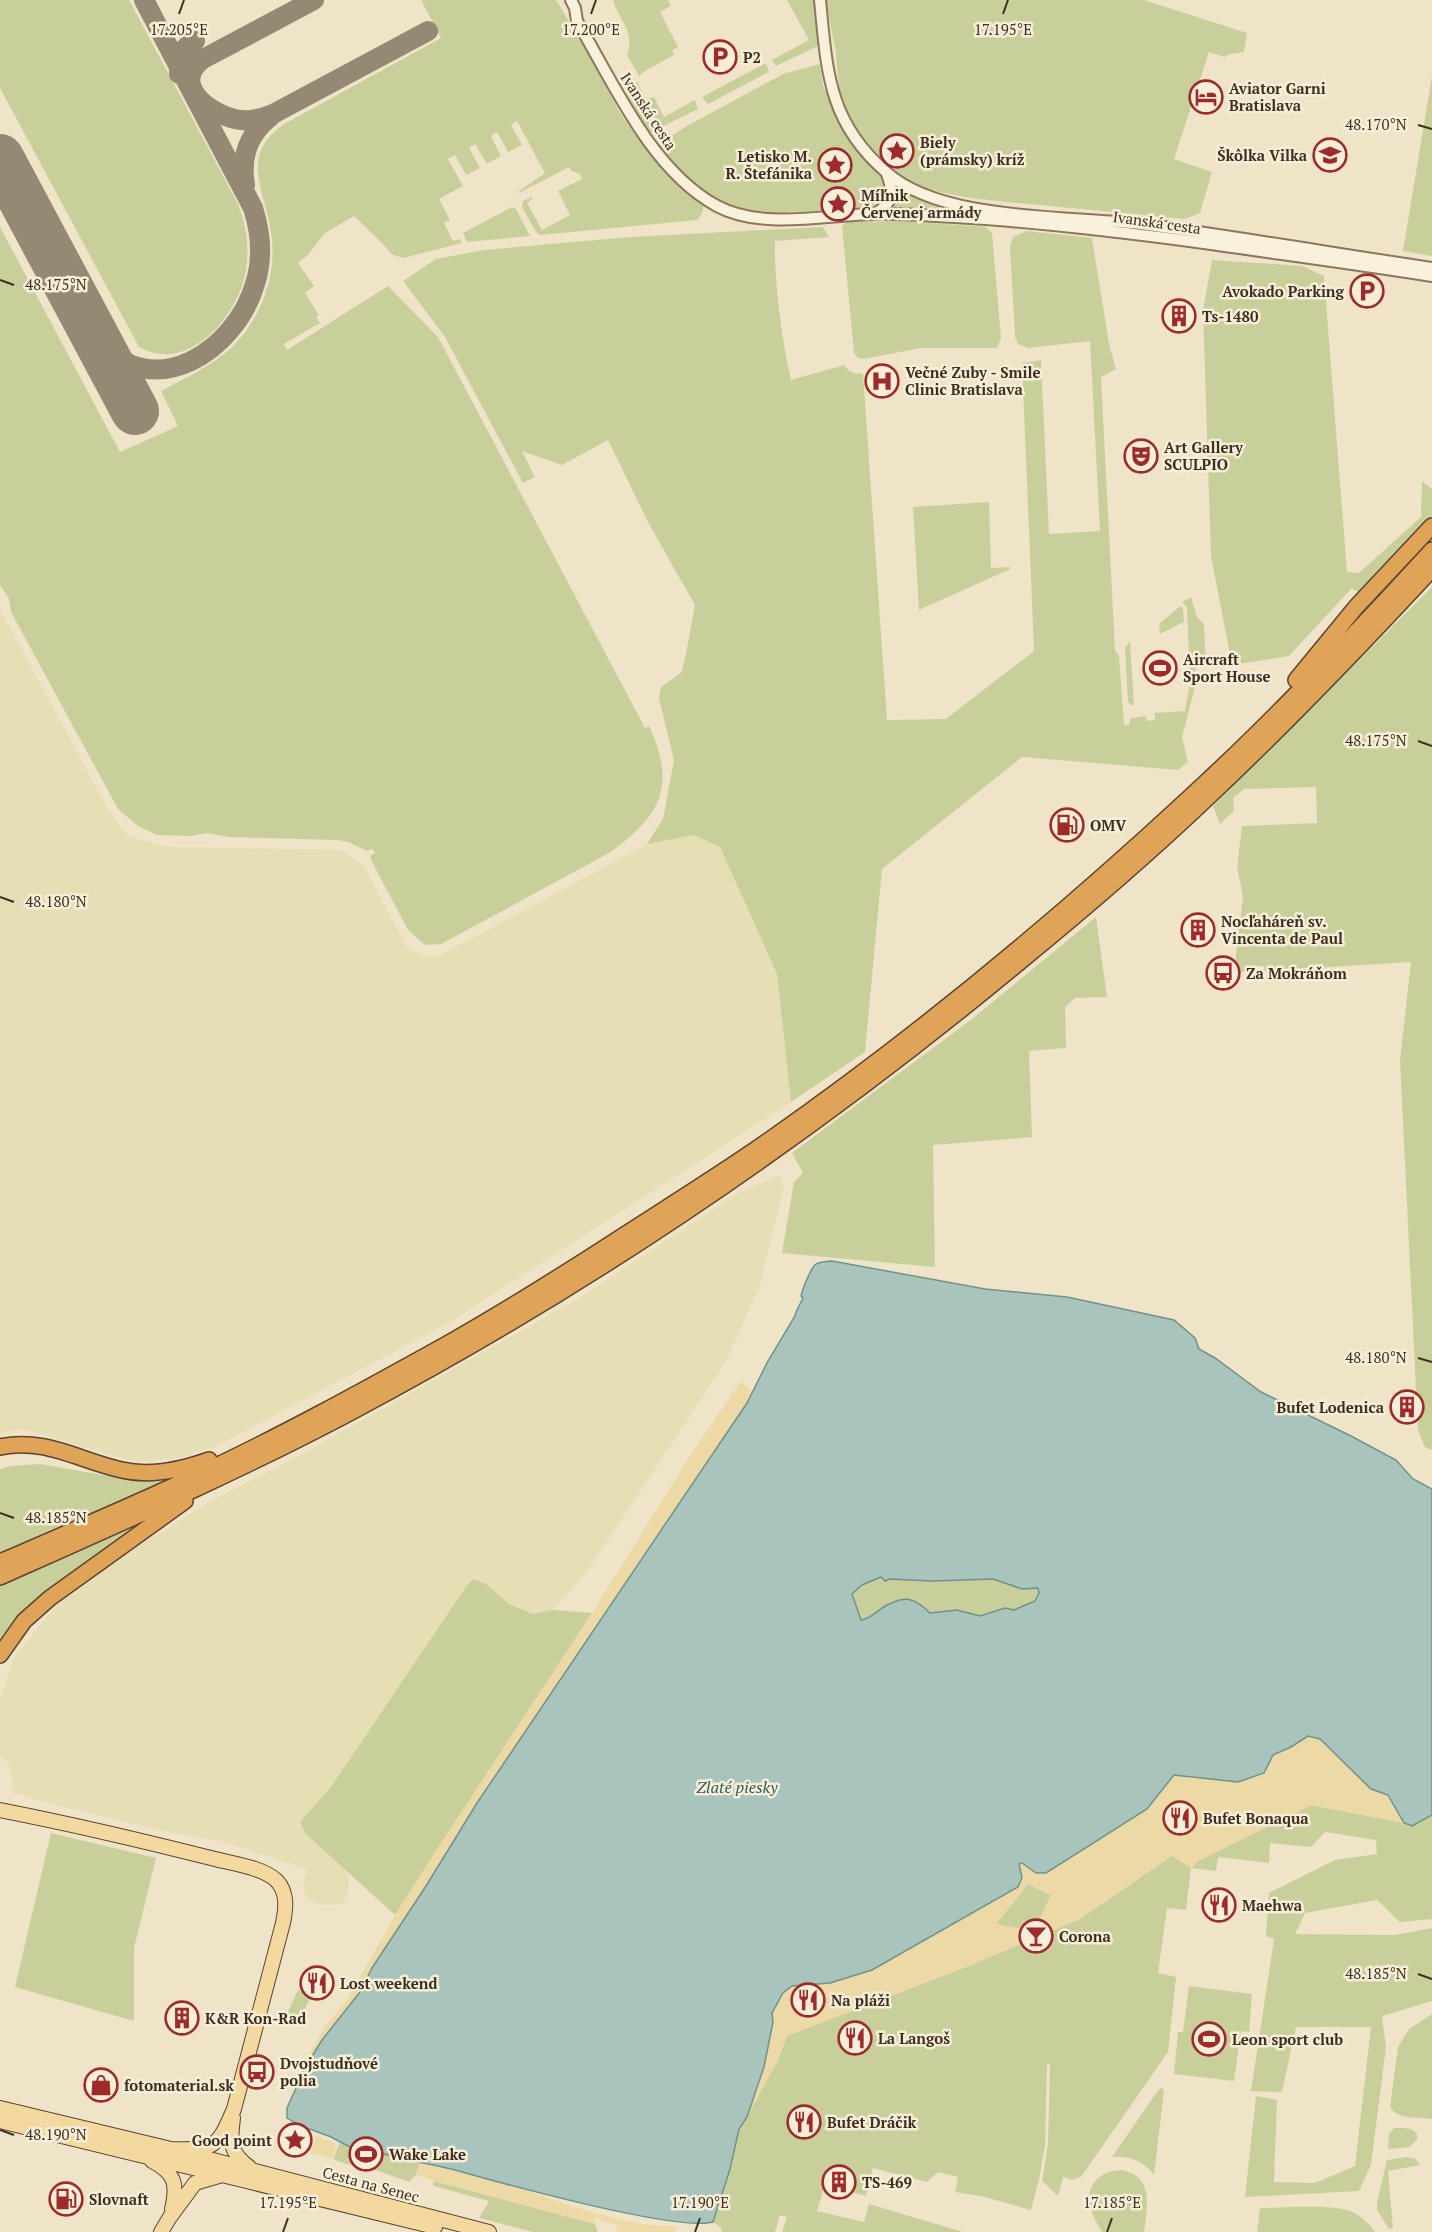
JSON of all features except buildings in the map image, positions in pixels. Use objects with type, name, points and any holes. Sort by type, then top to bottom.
[{"type":"highway","points":[[1261,729],[1278,701],[1356,607],[1432,526]]},
{"type":"highway","points":[[0,1563],[236,1456],[449,1343],[583,1263],[755,1149],[872,1064],[1058,915],[1191,796],[1261,729],[1368,620],[1432,550]]},
{"type":"highway","points":[[0,1577],[205,1486],[354,1410],[458,1352],[636,1245],[763,1158],[912,1050],[1067,923],[1201,804],[1337,670],[1432,569]]},
{"type":"highway","points":[[0,1447],[29,1444],[51,1448],[94,1463],[134,1472],[176,1470],[213,1459],[236,1456]]},
{"type":"highway","points":[[0,1655],[24,1621],[50,1598],[205,1486]]},
{"type":"main road","points":[[0,1810],[260,1871],[279,1883],[285,1896],[286,1910],[234,2109],[231,2130],[233,2152],[255,2172]]},
{"type":"main road","name":"Cesta na Senec","points":[[0,2108],[171,2149],[489,2232]]},
{"type":"main road","points":[[171,2149],[206,2149],[220,2137],[234,2109]]},
{"type":"main road","name":"Cesta na Senec","points":[[0,2121],[455,2232]]},
{"type":"main road","points":[[137,2153],[159,2165],[171,2176],[176,2192],[170,2217]]},
{"type":"main road","points":[[161,2232],[195,2184],[224,2175]]},
{"type":"street","name":"Ivanská cesta","points":[[571,0],[577,21],[643,134],[658,155],[686,184],[712,203],[744,216],[764,220],[875,214],[1003,216],[1146,225],[1432,268]]},
{"type":"street","name":"Ivanská cesta","points":[[820,0],[824,47],[837,106],[855,139],[887,174],[909,188],[933,198],[1003,216],[1132,232],[1432,276]]},
{"type":"street","points":[[875,214],[884,208],[891,197],[892,187],[887,174]]},
{"type":"shaded area","points":[[0,609],[108,809],[128,836],[169,847],[341,850],[364,866],[406,946],[424,957],[441,955],[647,844],[694,835],[720,847],[777,974],[791,1102],[450,1322],[217,1446],[179,1458],[137,1462],[22,1429],[0,1433]]},
{"type":"shaded area","points":[[779,1175],[784,1187],[760,1285],[727,1360],[584,1576],[552,1610],[533,1614],[509,1604],[486,1584],[472,1579],[331,1787],[300,1822],[306,1834],[348,1871],[349,1889],[343,1904],[322,1905],[307,1899],[303,1887],[307,1869],[217,1840],[182,1835],[43,1802],[12,1792],[12,1778],[8,1762],[0,1756],[0,1699],[15,1656],[54,1608],[125,1555],[211,1501],[304,1453],[581,1297],[740,1192]]},
{"type":"green space","points":[[0,0],[129,0],[237,202],[245,230],[247,259],[240,291],[234,304],[217,327],[195,346],[170,354],[154,353],[139,347],[0,88]]},
{"type":"green space","points":[[421,0],[556,0],[583,44],[620,113],[639,140],[642,140],[702,201],[703,206],[702,213],[697,220],[540,235],[522,207],[523,201],[531,197],[533,199],[527,203],[542,230],[570,215],[558,191],[582,179],[580,174],[571,171],[569,167],[519,193],[545,173],[517,121],[511,125],[522,145],[508,152],[497,132],[491,136],[501,156],[487,164],[475,144],[469,148],[480,168],[466,175],[455,155],[448,159],[463,186],[439,199],[450,220],[444,223],[453,241],[460,239],[462,243],[403,258],[391,254],[354,216],[325,233],[307,256],[298,263],[314,286],[305,293],[319,315],[316,317],[320,323],[284,344],[287,350],[388,286],[438,337],[645,728],[649,726],[662,766],[659,798],[652,812],[641,826],[609,853],[441,944],[425,945],[408,930],[372,862],[370,856],[375,853],[372,849],[367,851],[348,842],[337,840],[229,837],[207,833],[191,836],[157,835],[138,826],[118,809],[11,612],[9,599],[0,585],[0,227],[120,452],[178,426],[161,391],[207,366],[232,347],[251,324],[264,298],[273,254],[269,222],[258,176],[258,162],[262,149],[271,136],[286,123],[441,38]]},
{"type":"green space","points":[[613,0],[668,0],[671,6],[660,12],[678,47],[672,51],[674,55],[639,76],[627,55],[628,32]]},
{"type":"green space","points":[[787,0],[817,0],[820,45],[776,66],[772,60],[809,40]]},
{"type":"green space","points":[[826,0],[1144,0],[1247,33],[1244,52],[1225,57],[1209,52],[1174,159],[1212,172],[1200,213],[1185,219],[977,199],[953,195],[914,183],[889,167],[877,155],[866,143],[849,115],[839,86],[835,45]]},
{"type":"green space","points":[[766,63],[769,72],[708,104],[702,97]]},
{"type":"green space","points":[[820,64],[823,86],[838,116],[889,187],[885,200],[878,208],[785,214],[758,212],[732,206],[708,195],[684,176],[660,148],[660,143],[687,126],[783,74]]},
{"type":"green space","points":[[1432,76],[1432,256],[1403,251]]},
{"type":"green space","points":[[637,82],[646,100],[654,97],[664,117],[695,100],[698,109],[649,133],[627,94],[627,87]]},
{"type":"green space","points":[[894,184],[921,198],[949,208],[967,211],[886,209],[896,195]]},
{"type":"green space","points":[[512,207],[516,209],[530,236],[467,242],[463,233]]},
{"type":"green space","points":[[902,221],[986,227],[992,233],[1001,338],[997,348],[921,348],[864,359],[858,358],[854,353],[842,226],[847,222]]},
{"type":"green space","points":[[823,227],[829,237],[775,241],[779,311],[791,380],[844,365],[852,372],[863,373],[887,720],[946,719],[1034,651],[1022,363],[1041,360],[1049,534],[1100,531],[1090,341],[1028,348],[1018,344],[1015,337],[1010,246],[1013,237],[1027,231],[1092,238],[1109,344],[1116,369],[1101,377],[1115,650],[1119,656],[1124,725],[1129,725],[1131,718],[1146,716],[1147,721],[1155,720],[1155,713],[1185,711],[1190,683],[1187,607],[1182,602],[1191,597],[1197,617],[1204,624],[1206,663],[1196,666],[1194,691],[1182,737],[1188,762],[1178,770],[1022,757],[882,869],[865,1052],[791,1102],[777,974],[720,847],[694,835],[647,844],[663,819],[674,760],[659,699],[661,687],[681,673],[695,605],[649,524],[608,440],[562,465],[522,451],[535,477],[523,483],[445,337],[403,281],[436,259],[484,250],[630,237]]},
{"type":"green space","points":[[1212,260],[1302,266],[1324,276],[1347,572],[1359,573],[1421,517],[1422,481],[1432,489],[1432,516],[1359,593],[1352,588],[1289,656],[1232,665],[1211,556],[1203,310]]},
{"type":"green space","points":[[989,502],[991,568],[1010,567],[1010,569],[919,610],[913,507]]},
{"type":"green space","points":[[1432,587],[1432,1450],[1425,1447],[1418,1430],[1400,1060],[1411,962],[1264,971],[1264,966],[1249,966],[1249,972],[1240,972],[1235,963],[1243,897],[1237,867],[1242,826],[1317,823],[1316,787],[1244,789],[1233,798],[1234,811],[1220,824],[1213,806]]},
{"type":"green space","points":[[1180,606],[1183,608],[1184,622],[1160,634],[1159,624]]},
{"type":"green space","points":[[1130,641],[1134,705],[1128,702],[1125,648]]},
{"type":"green space","points":[[1096,917],[1107,997],[1075,998],[1065,1007],[1066,1048],[1029,1051],[1032,1137],[933,1145],[935,1267],[782,1253],[794,1182],[803,1173],[792,1153],[972,1019]]},
{"type":"green space","points":[[40,1464],[126,1479],[170,1479],[144,1525],[0,1648],[0,1469]]},
{"type":"green space","points":[[881,1577],[932,1581],[993,1579],[1022,1589],[1038,1588],[1039,1593],[1035,1601],[1014,1610],[1005,1608],[980,1616],[957,1610],[930,1613],[919,1602],[883,1607],[867,1620],[861,1621],[852,1594],[862,1585]]},
{"type":"green space","points":[[473,1579],[486,1584],[509,1604],[533,1614],[552,1610],[592,1613],[395,1915],[306,1834],[300,1822],[331,1787]]},
{"type":"green space","points":[[1311,1805],[1412,1826],[1432,1815],[1432,1919],[1400,1922],[1377,1900],[1305,1913],[1295,1934],[1395,1935],[1432,1928],[1432,2001],[1382,2016],[1386,2047],[1371,2165],[1359,2191],[1245,2197],[1256,2096],[1277,2100],[1274,2182],[1315,2183],[1355,2166],[1371,2027],[1296,2027],[1282,2092],[1251,2091],[1274,1939],[1266,1936],[1269,1893],[1335,1860],[1377,1854],[1376,1840],[1325,1832],[1311,1847],[1270,1843],[1269,1863],[1218,1857],[1216,1871],[1191,1868],[1198,1861]]},
{"type":"green space","points":[[51,1833],[156,1858],[134,1948],[134,2021],[15,1987]]},
{"type":"green space","points":[[1172,1855],[1191,1868],[1186,1910],[1167,1908],[1158,1973],[1176,1977],[1168,2052],[1081,2177],[1072,2180],[1063,2177],[1058,2196],[1042,2181],[1048,2144],[1050,2064],[1047,2065],[1045,2145],[1031,2210],[985,2197],[955,2192],[958,2177],[938,2172],[927,2182],[873,2168],[866,2196],[825,2185],[817,2211],[864,2222],[869,2204],[963,2232],[782,2232],[787,2217],[780,2215],[775,2232],[722,2232],[721,2228],[713,2222],[730,2169],[739,2129],[777,2062],[787,2036],[966,1967],[1080,1919]]},
{"type":"green space","points":[[1028,1884],[1051,1895],[1041,1917],[1032,1929],[996,1924]]},
{"type":"green space","name":"Leon sport club","points":[[1189,1986],[1252,1994],[1249,2032],[1241,2031],[1234,2081],[1174,2074],[1178,2032],[1183,2032]]},
{"type":"green space","points":[[303,1987],[313,1993],[299,2020],[287,2014],[298,1990],[300,1991]]},
{"type":"green space","points":[[1432,2014],[1432,2119],[1403,2116],[1390,2107],[1398,2047],[1409,2029]]},
{"type":"green space","points":[[1162,2088],[1164,2091],[1154,2175],[1136,2160],[1112,2157],[1159,2089]]},
{"type":"green space","points":[[1394,2128],[1415,2131],[1418,2138],[1410,2147],[1388,2149],[1389,2134]]},
{"type":"green space","name":"Wake Lake","points":[[343,2135],[420,2162],[416,2175],[409,2182],[373,2169],[333,2159]]},
{"type":"green space","points":[[1407,2157],[1416,2159],[1420,2165],[1388,2171],[1393,2228],[1389,2229],[1377,2210],[1387,2160]]},
{"type":"green space","points":[[1122,2170],[1140,2179],[1144,2186],[1147,2203],[1144,2232],[1102,2232],[1092,2212],[1089,2194],[1095,2181],[1107,2173]]},
{"type":"green space","points":[[434,2181],[595,2224],[598,2232],[533,2232],[479,2218],[489,2201],[433,2186]]},
{"type":"green space","points":[[1260,2208],[1341,2209],[1357,2214],[1375,2232],[1257,2232]]},
{"type":"sand","points":[[741,1381],[753,1392],[747,1403],[477,1803],[372,1968],[360,1992],[322,2040],[307,2064],[306,2061],[324,2028],[347,2000],[395,1915],[592,1613],[690,1456]]},
{"type":"sand","points":[[1308,1736],[1320,1739],[1371,1789],[1388,1795],[1404,1823],[1311,1805],[1198,1861],[1191,1868],[1172,1856],[1080,1919],[966,1967],[787,2036],[777,2062],[747,2117],[764,2067],[773,2022],[772,2013],[783,1993],[792,1986],[830,1983],[872,1970],[916,1945],[1022,1877],[1019,1864],[1022,1863],[1036,1873],[1147,1809],[1174,1775],[1238,1781],[1264,1773],[1273,1755]],"holes":[[[1028,1884],[1051,1895],[1041,1917],[1032,1929],[996,1924]]]},
{"type":"sand","name":"Good point","points":[[285,2128],[310,2136],[306,2151],[280,2144]]},
{"type":"sand","points":[[316,2136],[337,2144],[332,2158],[311,2153]]},
{"type":"sand","points":[[420,2162],[499,2182],[613,2218],[676,2226],[675,2232],[622,2232],[616,2230],[617,2225],[594,2218],[595,2224],[434,2181],[416,2175]]},
{"type":"water","name":"Zlaté piesky","points":[[825,1261],[985,1289],[1067,1297],[1174,1320],[1195,1338],[1199,1349],[1261,1392],[1396,1460],[1413,1479],[1432,1489],[1432,1815],[1412,1826],[1404,1823],[1388,1795],[1371,1789],[1320,1739],[1308,1736],[1273,1755],[1264,1773],[1238,1782],[1174,1775],[1147,1809],[1046,1873],[1036,1873],[1022,1863],[1019,1864],[1022,1878],[1018,1887],[872,1970],[830,1983],[792,1986],[783,1993],[772,2013],[773,2022],[764,2067],[747,2117],[739,2129],[730,2169],[713,2222],[693,2223],[664,2220],[588,2205],[367,2148],[361,2151],[287,2118],[287,2108],[307,2064],[322,2040],[360,1992],[372,1968],[477,1803],[747,1403],[768,1361],[795,1316],[812,1268]],"holes":[[[881,1577],[885,1581],[890,1579],[932,1581],[993,1579],[1022,1589],[1038,1588],[1039,1593],[1035,1601],[1014,1610],[1005,1608],[980,1616],[957,1610],[930,1613],[918,1603],[902,1599],[861,1620],[852,1594],[862,1585]]]},
{"type":"taxiway","points":[[62,272],[99,340],[120,359],[143,368],[167,369],[190,362],[212,348],[230,330],[245,308],[255,284],[260,246],[253,208],[144,0]]},
{"type":"taxiway","points":[[190,62],[203,59],[314,0]]},
{"type":"taxiway","points":[[203,59],[193,69],[190,79],[192,89],[198,98],[218,113],[230,118],[253,120],[273,114],[428,31]]},
{"type":"taxiway","points":[[179,74],[182,54],[187,46],[195,41]]},
{"type":"taxiway","points":[[245,185],[244,165],[248,146],[257,130],[271,116]]},
{"type":"runway","points":[[0,158],[135,411]]},
{"type":"place","name":"P2","points":[[720,57]]},
{"type":"place","name":"Aviator Garni Bratislava","points":[[1206,97]]},
{"type":"place","name":"Biely (prámsky) kríž","points":[[897,151]]},
{"type":"place","name":"Škôlka Vilka","points":[[1330,155]]},
{"type":"place","name":"Letisko M. R. Štefánika","points":[[835,165]]},
{"type":"place","name":"Míľnik Červenej armády","points":[[838,204]]},
{"type":"place","name":"Avokado Parking","points":[[1367,291]]},
{"type":"place","name":"Ts-1480","points":[[1179,316]]},
{"type":"place","name":"Večné Zuby - Smile Clinic Bratislava","points":[[882,381]]},
{"type":"place","name":"Art Gallery SCULPIO","points":[[1141,456]]},
{"type":"place","name":"Aircraft Sport House","points":[[1160,668]]},
{"type":"place","name":"OMV","points":[[1067,825]]},
{"type":"place","name":"Nocľaháreň sv. Vincenta de Paul","points":[[1198,930]]},
{"type":"place","name":"Za Mokráňom","points":[[1223,973]]},
{"type":"place","name":"Bufet Lodenica","points":[[1407,1407]]},
{"type":"place","name":"Bufet Bonaqua","points":[[1180,1818]]},
{"type":"place","name":"Maehwa","points":[[1219,1905]]},
{"type":"place","name":"Corona","points":[[1036,1936]]},
{"type":"place","name":"Lost weekend","points":[[317,1983]]},
{"type":"place","name":"Na pláži","points":[[808,2000]]},
{"type":"place","name":"K&R Kon-Rad","points":[[182,2018]]},
{"type":"place","name":"La Langoš","points":[[855,2038]]},
{"type":"place","name":"Leon sport club","points":[[1209,2039]]},
{"type":"place","name":"Dvojstudňové polia","points":[[257,2072]]},
{"type":"place","name":"fotomaterial.sk","points":[[101,2085]]},
{"type":"place","name":"Bufet Dráčik","points":[[804,2122]]},
{"type":"place","name":"Good point","points":[[295,2140]]},
{"type":"place","name":"Wake Lake","points":[[366,2154]]},
{"type":"place","name":"TS-469","points":[[839,2182]]},
{"type":"place","name":"Slovnaft","points":[[66,2199]]}]
